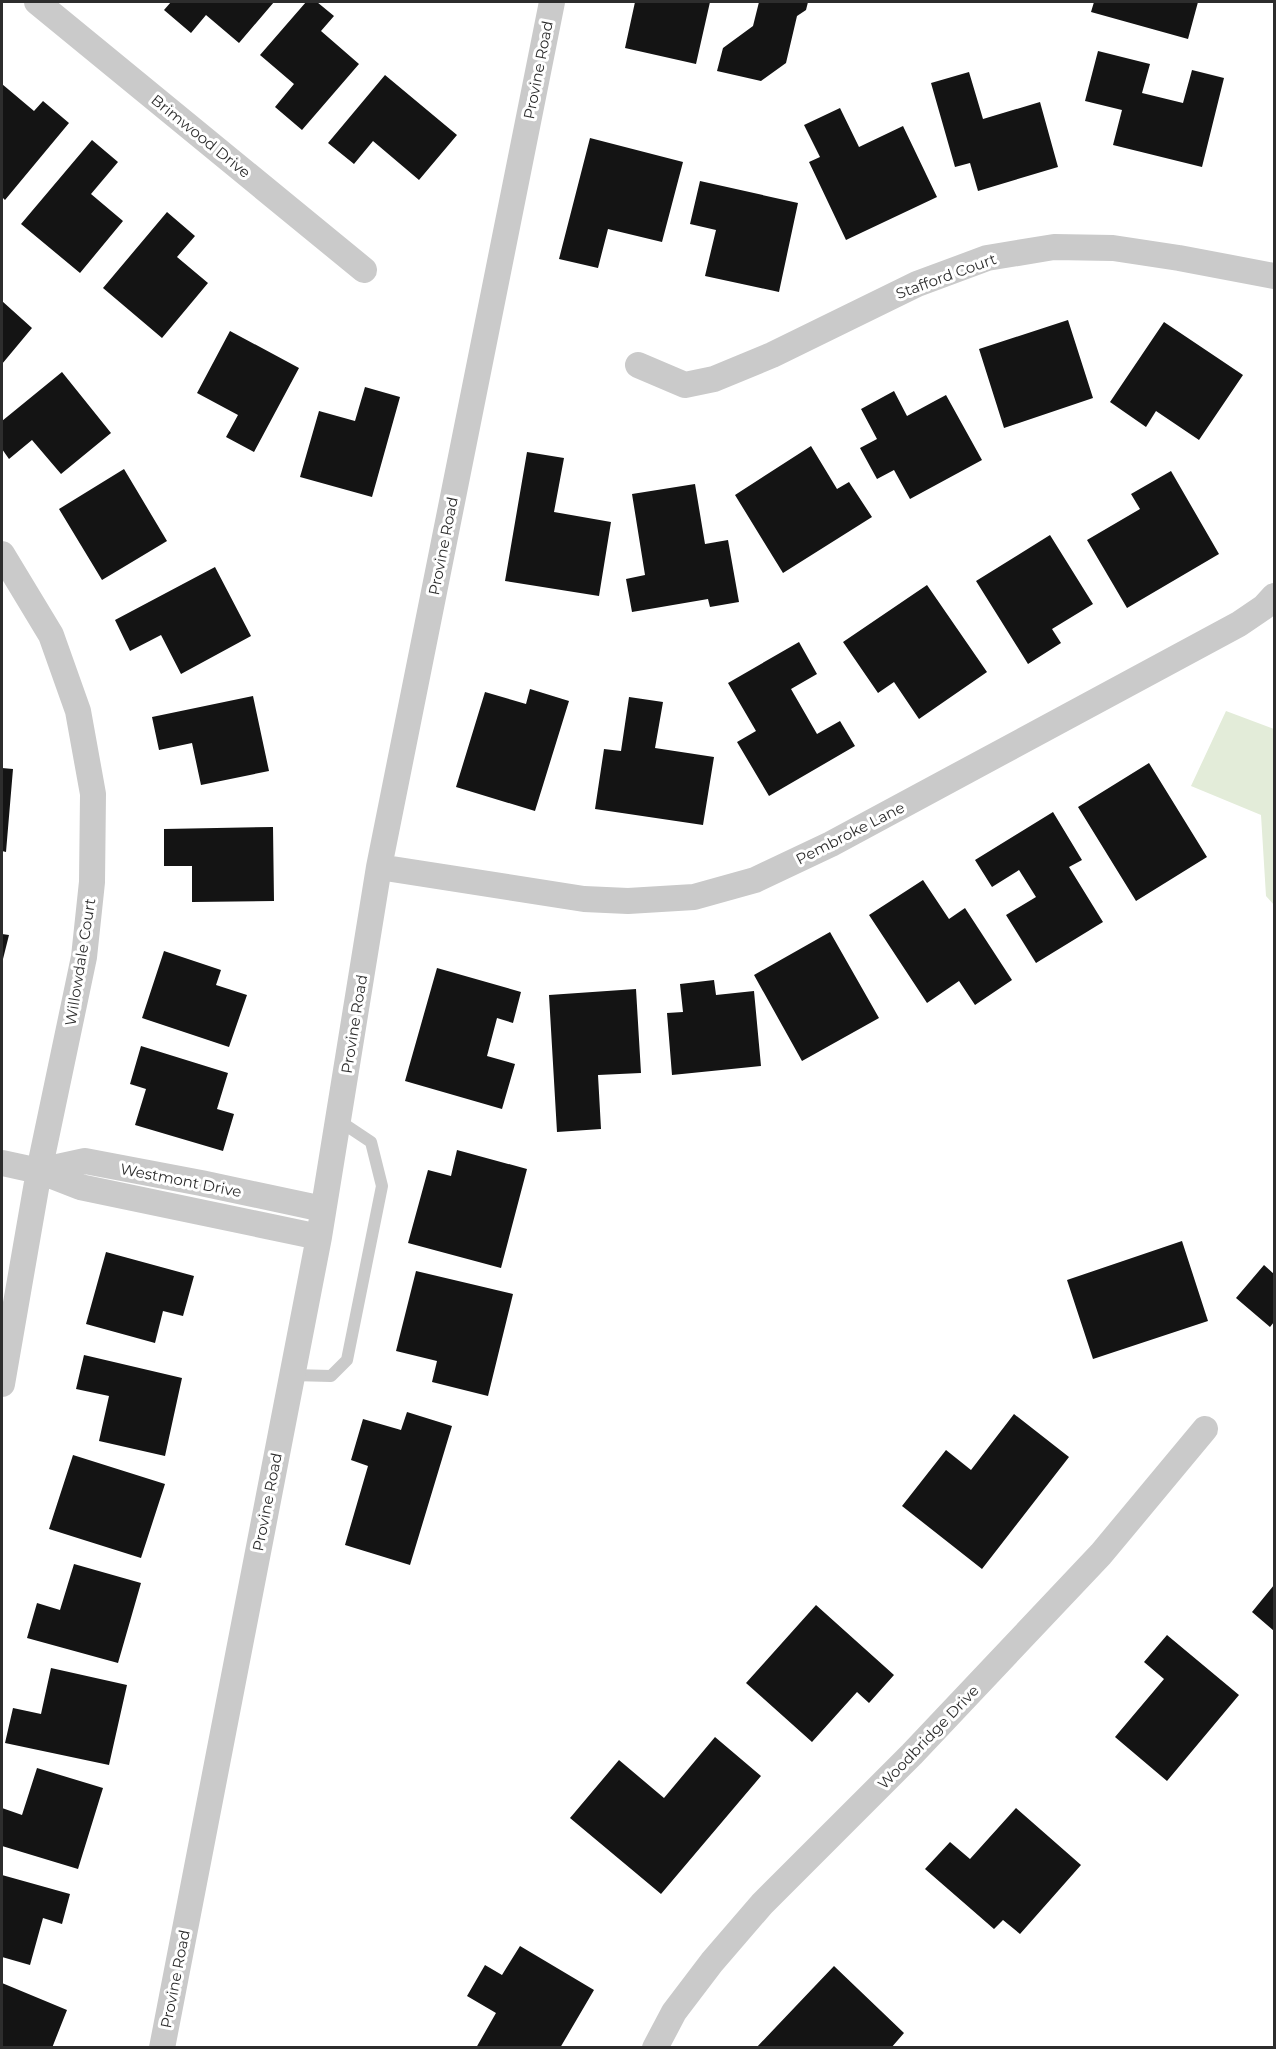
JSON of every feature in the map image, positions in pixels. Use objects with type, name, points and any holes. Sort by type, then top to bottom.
[{"type":"street","name":"Brimwood Drive","points":[[37,2],[364,270]]},
{"type":"street","name":"Provine Road","points":[[162,2048],[319,1237],[379,867],[552,2]]},
{"type":"street","name":"Stafford Court","points":[[638,365],[685,385],[714,379],[772,355],[917,284],[987,258],[1054,247],[1113,248],[1275,276]]},
{"type":"street","name":"Willowdale Court","points":[[2,554],[51,635],[78,711],[93,794],[92,882],[84,957],[39,1171],[2,1384]]},
{"type":"street","name":"Pembroke Lane","points":[[379,867],[584,899],[628,901],[694,897],[755,880],[831,844],[1229,629],[1264,607],[1275,596]]},
{"type":"street","name":"Westmont Drive","points":[[39,1171],[85,1161],[323,1209]]},
{"type":"street","name":"Westmont Drive","points":[[2,1163],[39,1171],[80,1187],[319,1237]]},
{"type":"street","name":"Woodbridge Drive","points":[[655,2048],[674,2012],[712,1962],[755,1912],[912,1754],[1101,1554],[1205,1429]]},
{"type":"lane","points":[[292,1375],[331,1376],[347,1360],[382,1186],[371,1142],[338,1120]]},
{"type":"green space","points":[[1226,711],[1274,729],[1274,905],[1266,896],[1261,815],[1191,786]]},
{"type":"building","points":[[171,2],[274,2],[239,43],[206,15],[191,33],[164,10]]},
{"type":"building","points":[[306,2],[317,2],[334,16],[321,31],[359,64],[302,130],[275,107],[294,84],[260,55]]},
{"type":"building","points":[[635,2],[710,2],[696,64],[625,48]]},
{"type":"building","points":[[759,2],[808,2],[806,10],[797,16],[786,63],[761,81],[717,71],[723,48],[753,26]]},
{"type":"building","points":[[1094,2],[1198,2],[1188,39],[1091,12]]},
{"type":"building","points":[[1098,51],[1150,64],[1142,93],[1183,103],[1192,70],[1224,78],[1202,167],[1113,145],[1122,110],[1085,101]]},
{"type":"building","points":[[969,72],[983,119],[1040,102],[1058,167],[978,191],[970,163],[955,167],[931,83]]},
{"type":"building","points":[[385,75],[457,135],[419,180],[373,141],[354,164],[328,143]]},
{"type":"building","points":[[2,84],[34,111],[43,101],[69,123],[5,200],[2,197]]},
{"type":"building","points":[[840,108],[859,147],[903,126],[937,197],[846,240],[809,162],[820,157],[804,125]]},
{"type":"building","points":[[590,138],[683,162],[662,242],[608,229],[598,268],[559,259]]},
{"type":"building","points":[[92,140],[118,162],[91,194],[123,221],[80,273],[21,224]]},
{"type":"building","points":[[700,181],[798,203],[779,292],[705,276],[716,230],[690,224]]},
{"type":"building","points":[[167,212],[195,236],[177,257],[208,283],[162,338],[103,288]]},
{"type":"building","points":[[2,301],[32,328],[2,364]]},
{"type":"building","points":[[1068,320],[1093,398],[1004,428],[979,349]]},
{"type":"building","points":[[1164,322],[1243,375],[1199,440],[1156,411],[1146,427],[1110,402]]},
{"type":"building","points":[[230,331],[299,368],[254,452],[226,437],[238,415],[197,393]]},
{"type":"building","points":[[62,372],[111,433],[61,474],[32,440],[9,459],[2,449],[2,421]]},
{"type":"building","points":[[365,387],[400,397],[372,497],[300,477],[319,411],[355,421]]},
{"type":"building","points":[[894,391],[907,416],[946,395],[982,460],[910,499],[894,470],[877,479],[860,448],[877,439],[861,409]]},
{"type":"building","points":[[811,446],[837,489],[849,482],[872,517],[783,573],[735,495]]},
{"type":"building","points":[[527,452],[564,458],[554,512],[611,522],[599,596],[505,581]]},
{"type":"building","points":[[124,469],[167,541],[102,580],[59,509]]},
{"type":"building","points":[[1171,471],[1219,554],[1127,608],[1087,540],[1140,509],[1131,494]]},
{"type":"building","points":[[695,484],[705,544],[728,540],[739,602],[710,607],[708,599],[632,612],[626,579],[645,575],[632,494]]},
{"type":"building","points":[[1050,535],[1093,604],[1052,629],[1061,643],[1028,664],[976,581]]},
{"type":"building","points":[[215,567],[251,636],[181,674],[161,635],[130,651],[115,620]]},
{"type":"building","points":[[927,585],[987,672],[919,719],[894,682],[878,693],[843,642]]},
{"type":"building","points":[[799,642],[817,674],[791,689],[817,734],[840,721],[855,746],[769,796],[737,742],[756,731],[728,683]]},
{"type":"building","points":[[530,689],[569,701],[535,811],[456,787],[485,692],[526,704]]},
{"type":"building","points":[[253,696],[269,771],[201,785],[192,743],[159,750],[152,717]]},
{"type":"building","points":[[629,697],[663,702],[655,748],[714,757],[703,825],[595,809],[604,749],[621,751]]},
{"type":"building","points":[[1149,763],[1207,857],[1136,901],[1078,807]]},
{"type":"building","points":[[2,768],[13,769],[6,852],[2,851]]},
{"type":"building","points":[[1053,812],[1082,860],[1069,867],[1103,922],[1036,963],[1006,915],[1036,897],[1019,870],[992,887],[975,860]]},
{"type":"building","points":[[273,827],[274,901],[192,902],[192,866],[164,866],[164,829]]},
{"type":"building","points":[[923,880],[949,919],[965,908],[1012,980],[975,1005],[959,981],[927,1003],[869,915]]},
{"type":"building","points":[[830,932],[879,1018],[802,1061],[754,975]]},
{"type":"building","points":[[2,934],[9,935],[2,963]]},
{"type":"building","points":[[164,951],[221,970],[216,985],[247,995],[229,1047],[142,1018]]},
{"type":"building","points":[[437,968],[521,992],[513,1023],[497,1018],[487,1056],[515,1064],[502,1109],[405,1081]]},
{"type":"building","points":[[714,980],[716,995],[754,991],[761,1066],[672,1075],[667,1013],[683,1012],[680,984]]},
{"type":"building","points":[[636,989],[641,1073],[598,1075],[601,1129],[557,1132],[549,995]]},
{"type":"building","points":[[141,1046],[228,1073],[217,1109],[234,1114],[223,1151],[135,1125],[146,1089],[130,1084]]},
{"type":"building","points":[[457,1150],[527,1169],[501,1268],[408,1243],[428,1170],[451,1176]]},
{"type":"building","points":[[1182,1241],[1208,1321],[1093,1359],[1067,1280]]},
{"type":"building","points":[[106,1252],[194,1276],[183,1316],[163,1311],[155,1343],[86,1324]]},
{"type":"building","points":[[1264,1265],[1274,1274],[1274,1322],[1270,1327],[1236,1298]]},
{"type":"building","points":[[416,1271],[513,1294],[488,1396],[432,1382],[437,1361],[396,1351]]},
{"type":"building","points":[[84,1355],[182,1378],[165,1456],[99,1441],[109,1396],[76,1389]]},
{"type":"building","points":[[407,1412],[452,1426],[410,1565],[345,1545],[368,1466],[351,1460],[363,1419],[401,1430]]},
{"type":"building","points":[[1014,1414],[1069,1457],[982,1569],[902,1506],[946,1450],[971,1470]]},
{"type":"building","points":[[73,1455],[165,1484],[141,1558],[49,1529]]},
{"type":"building","points":[[74,1564],[141,1583],[118,1663],[27,1638],[37,1603],[60,1610]]},
{"type":"building","points":[[1274,1585],[1274,1631],[1252,1612]]},
{"type":"building","points":[[816,1605],[894,1675],[869,1703],[857,1692],[812,1742],[746,1683]]},
{"type":"building","points":[[1167,1635],[1239,1695],[1167,1781],[1115,1737],[1164,1679],[1144,1662]]},
{"type":"building","points":[[51,1668],[127,1685],[109,1765],[5,1743],[13,1708],[41,1714]]},
{"type":"building","points":[[715,1737],[761,1776],[661,1894],[570,1818],[619,1760],[664,1798]]},
{"type":"building","points":[[37,1768],[103,1788],[78,1869],[2,1846],[2,1808],[22,1815]]},
{"type":"building","points":[[1016,1808],[1081,1865],[1020,1934],[1003,1920],[994,1929],[925,1869],[950,1842],[970,1859]]},
{"type":"building","points":[[2,1875],[70,1894],[62,1924],[43,1918],[30,1965],[2,1957]]},
{"type":"building","points":[[520,1946],[594,1990],[560,2048],[476,2048],[496,2013],[467,1996],[485,1965],[502,1975]]},
{"type":"building","points":[[834,1966],[904,2033],[891,2048],[756,2048]]},
{"type":"building","points":[[2,1983],[67,2010],[52,2048],[2,2048]]}]
